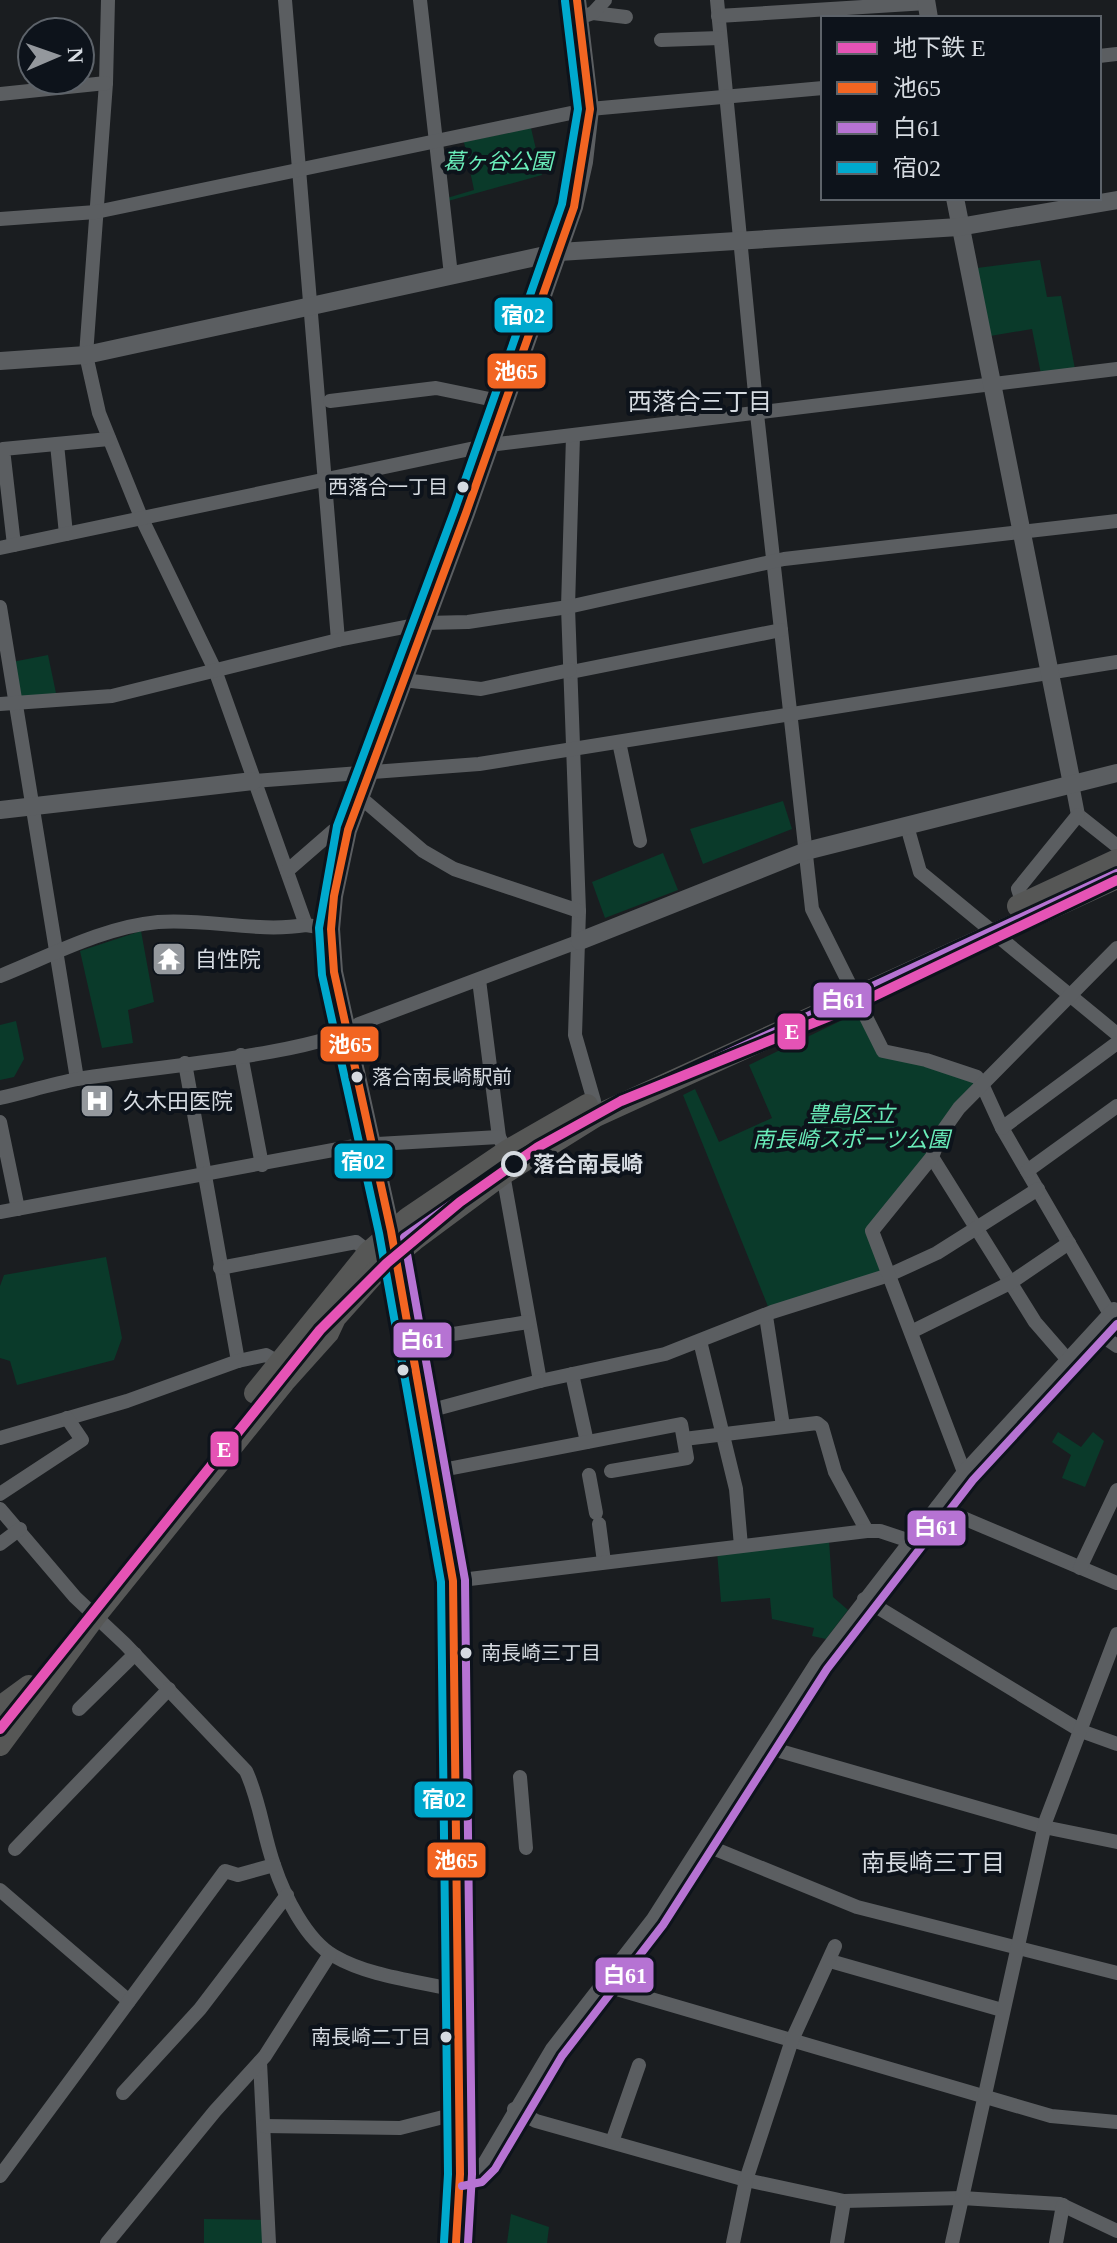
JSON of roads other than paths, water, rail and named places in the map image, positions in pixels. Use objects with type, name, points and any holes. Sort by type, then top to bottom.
[{"type":"main road","points":[[987,929],[1023,904],[1117,860]]},
{"type":"main road","points":[[0,1745],[29,1686],[328,1333],[335,1318],[395,1255],[503,1174],[596,1116],[987,929],[1117,878]]},
{"type":"main road","points":[[0,1756],[11,1720],[280,1363],[369,1252],[391,1231],[503,1144],[594,1101],[852,991]]},
{"type":"main road","points":[[391,1231],[453,1581],[460,2174],[456,2243]]},
{"type":"main road","points":[[335,1318],[375,1292],[394,1299],[406,1318]]},
{"type":"main road","points":[[0,1707],[29,1686]]},
{"type":"street","points":[[108,0],[106,83],[86,355],[99,413],[109,439],[141,517],[215,670],[306,925]]},
{"type":"street","points":[[285,0],[310,304],[324,401],[325,479],[338,640]]},
{"type":"street","points":[[420,0],[451,275]]},
{"type":"street","points":[[583,10],[605,0]]},
{"type":"street","points":[[460,2174],[481,2167],[552,2049],[653,1919],[766,1747],[796,1693],[864,1599],[964,1472],[1114,1310],[1069,1243],[1027,1171],[1002,1128],[981,1082],[977,1077],[926,1060],[883,1051],[812,909],[757,414],[717,0]]},
{"type":"street","points":[[718,16],[927,7]]},
{"type":"street","points":[[583,10],[626,17]]},
{"type":"street","points":[[391,1231],[334,972],[331,929],[334,896],[348,830],[559,252],[584,162],[590,109],[583,10]]},
{"type":"street","points":[[661,40],[720,38]]},
{"type":"street","points":[[0,94],[106,83]]},
{"type":"street","points":[[0,219],[97,212],[590,109],[821,88]]},
{"type":"street","points":[[955,200],[1019,533],[1078,815],[1117,846]]},
{"type":"street","points":[[0,361],[86,355],[559,252],[959,227],[1117,200]]},
{"type":"street","points":[[109,439],[3,449],[7,546],[489,445],[1117,369]]},
{"type":"street","points":[[324,401],[436,388],[504,402]]},
{"type":"street","points":[[573,436],[568,607],[580,941],[575,1035],[594,1101]]},
{"type":"street","points":[[57,444],[66,534]]},
{"type":"street","points":[[8,704],[112,696],[338,640],[425,623],[468,622],[568,607],[773,561],[1117,521]]},
{"type":"street","points":[[0,607],[8,704],[31,807],[77,1079]]},
{"type":"street","points":[[403,680],[481,689],[781,630]]},
{"type":"street","points":[[0,810],[253,781],[454,767],[1117,662]]},
{"type":"street","points":[[619,742],[640,841]]},
{"type":"street","points":[[0,1098],[77,1079],[241,1055],[347,1035],[359,1024],[806,851],[1117,773]]},
{"type":"street","points":[[360,797],[423,851],[454,869],[579,911]]},
{"type":"street","points":[[1023,904],[1018,889],[1078,815]]},
{"type":"street","points":[[907,826],[920,872],[1117,1034]]},
{"type":"street","points":[[287,871],[333,831],[348,830]]},
{"type":"street","points":[[0,976],[114,931],[160,922],[268,929],[306,925],[331,929]]},
{"type":"street","points":[[964,1472],[872,1231],[932,1157],[942,1132],[981,1082],[1117,948]]},
{"type":"street","points":[[0,1212],[371,1144],[503,1144],[479,980]]},
{"type":"street","points":[[1002,1128],[1117,1043]]},
{"type":"street","points":[[241,1055],[262,1165]]},
{"type":"street","points":[[185,1063],[238,1361]]},
{"type":"street","points":[[1027,1171],[1117,1106]]},
{"type":"street","points":[[0,1122],[18,1209]]},
{"type":"street","points":[[932,1157],[1047,1339],[1068,1360]]},
{"type":"street","points":[[503,1174],[540,1381]]},
{"type":"street","points":[[421,1413],[540,1381],[665,1354],[889,1275],[976,1230],[1038,1189]]},
{"type":"street","points":[[220,1268],[356,1242],[369,1252]]},
{"type":"street","points":[[911,1332],[1010,1283],[1069,1243]]},
{"type":"street","points":[[766,1316],[783,1426]]},
{"type":"street","points":[[410,1341],[528,1322]]},
{"type":"street","points":[[1095,1331],[1117,1346]]},
{"type":"street","points":[[700,1341],[736,1489],[741,1546]]},
{"type":"street","points":[[0,1438],[238,1361],[266,1355],[280,1363]]},
{"type":"street","points":[[572,1374],[587,1442]]},
{"type":"street","points":[[0,1494],[82,1440],[67,1418]]},
{"type":"street","points":[[684,1439],[817,1423],[822,1427],[835,1472],[867,1531]]},
{"type":"street","points":[[432,1472],[681,1424],[687,1458],[611,1471]]},
{"type":"street","points":[[589,1475],[604,1562]]},
{"type":"street","points":[[1080,1568],[1115,1500]]},
{"type":"street","points":[[937,1507],[1117,1583]]},
{"type":"street","points":[[0,1509],[92,1613],[246,1771],[255,1791],[274,1865],[287,1895],[309,1931],[330,1954],[366,1968],[459,1991]]},
{"type":"street","points":[[0,1544],[20,1529]]},
{"type":"street","points":[[453,1581],[867,1531],[880,1531],[910,1541]]},
{"type":"street","points":[[864,1599],[1081,1731],[1117,1744]]},
{"type":"street","points":[[952,2243],[1044,1827],[1117,1634]]},
{"type":"street","points":[[79,1709],[135,1654]]},
{"type":"street","points":[[15,1849],[169,1689]]},
{"type":"street","points":[[766,1747],[1044,1827],[1117,1842]]},
{"type":"street","points":[[520,1777],[526,1848]]},
{"type":"street","points":[[703,1844],[857,1907],[1117,1973]]},
{"type":"street","points":[[0,2176],[87,2064],[129,2001],[225,1871],[238,1875],[274,1865]]},
{"type":"street","points":[[0,1890],[129,2001]]},
{"type":"street","points":[[123,2093],[200,2009],[287,1895]]},
{"type":"street","points":[[733,2243],[746,2180],[792,2040],[835,1946]]},
{"type":"street","points":[[107,2243],[260,2062],[288,2025],[330,1954]]},
{"type":"street","points":[[830,1961],[1002,2010]]},
{"type":"street","points":[[603,1985],[1051,2116],[1117,2122]]},
{"type":"street","points":[[260,2062],[269,2243]]},
{"type":"street","points":[[612,2142],[639,2065]]},
{"type":"street","points":[[514,2109],[536,2121],[746,2180],[844,2201],[962,2198],[1063,2205],[1117,2231]]},
{"type":"street","points":[[264,2126],[394,2128],[420,2126],[459,2113]]},
{"type":"street","points":[[837,2243],[844,2201]]},
{"type":"street","points":[[1056,2243],[1063,2205]]},
{"type":"metro line","name":"E","points":[[0,1729],[320,1330],[387,1263],[460,1202],[538,1147],[621,1101],[845,1010],[1117,880]]},
{"type":"place","name":"西落合一丁目","points":[[463,487]]},
{"type":"place","name":"自性院","points":[[169,959]]},
{"type":"place","name":"落合南長崎駅前","points":[[357,1077]]},
{"type":"place","name":"久木田医院","points":[[97,1101]]},
{"type":"place","name":"落合南長崎","points":[[514,1164]]},
{"type":"place","name":"南長崎三丁目","points":[[466,1653]]},
{"type":"place","name":"南長崎二丁目","points":[[446,2037]]},
{"type":"district","name":"西落合三丁目","points":[[700,402]]},
{"type":"district","name":"南長崎三丁目","points":[[933,1863]]},
{"type":"park label","name":"葛ヶ谷公園","points":[[498,161]]},
{"type":"park label","name":"豊島区立 南長崎スポーツ公園","points":[[851,1126]]}]
